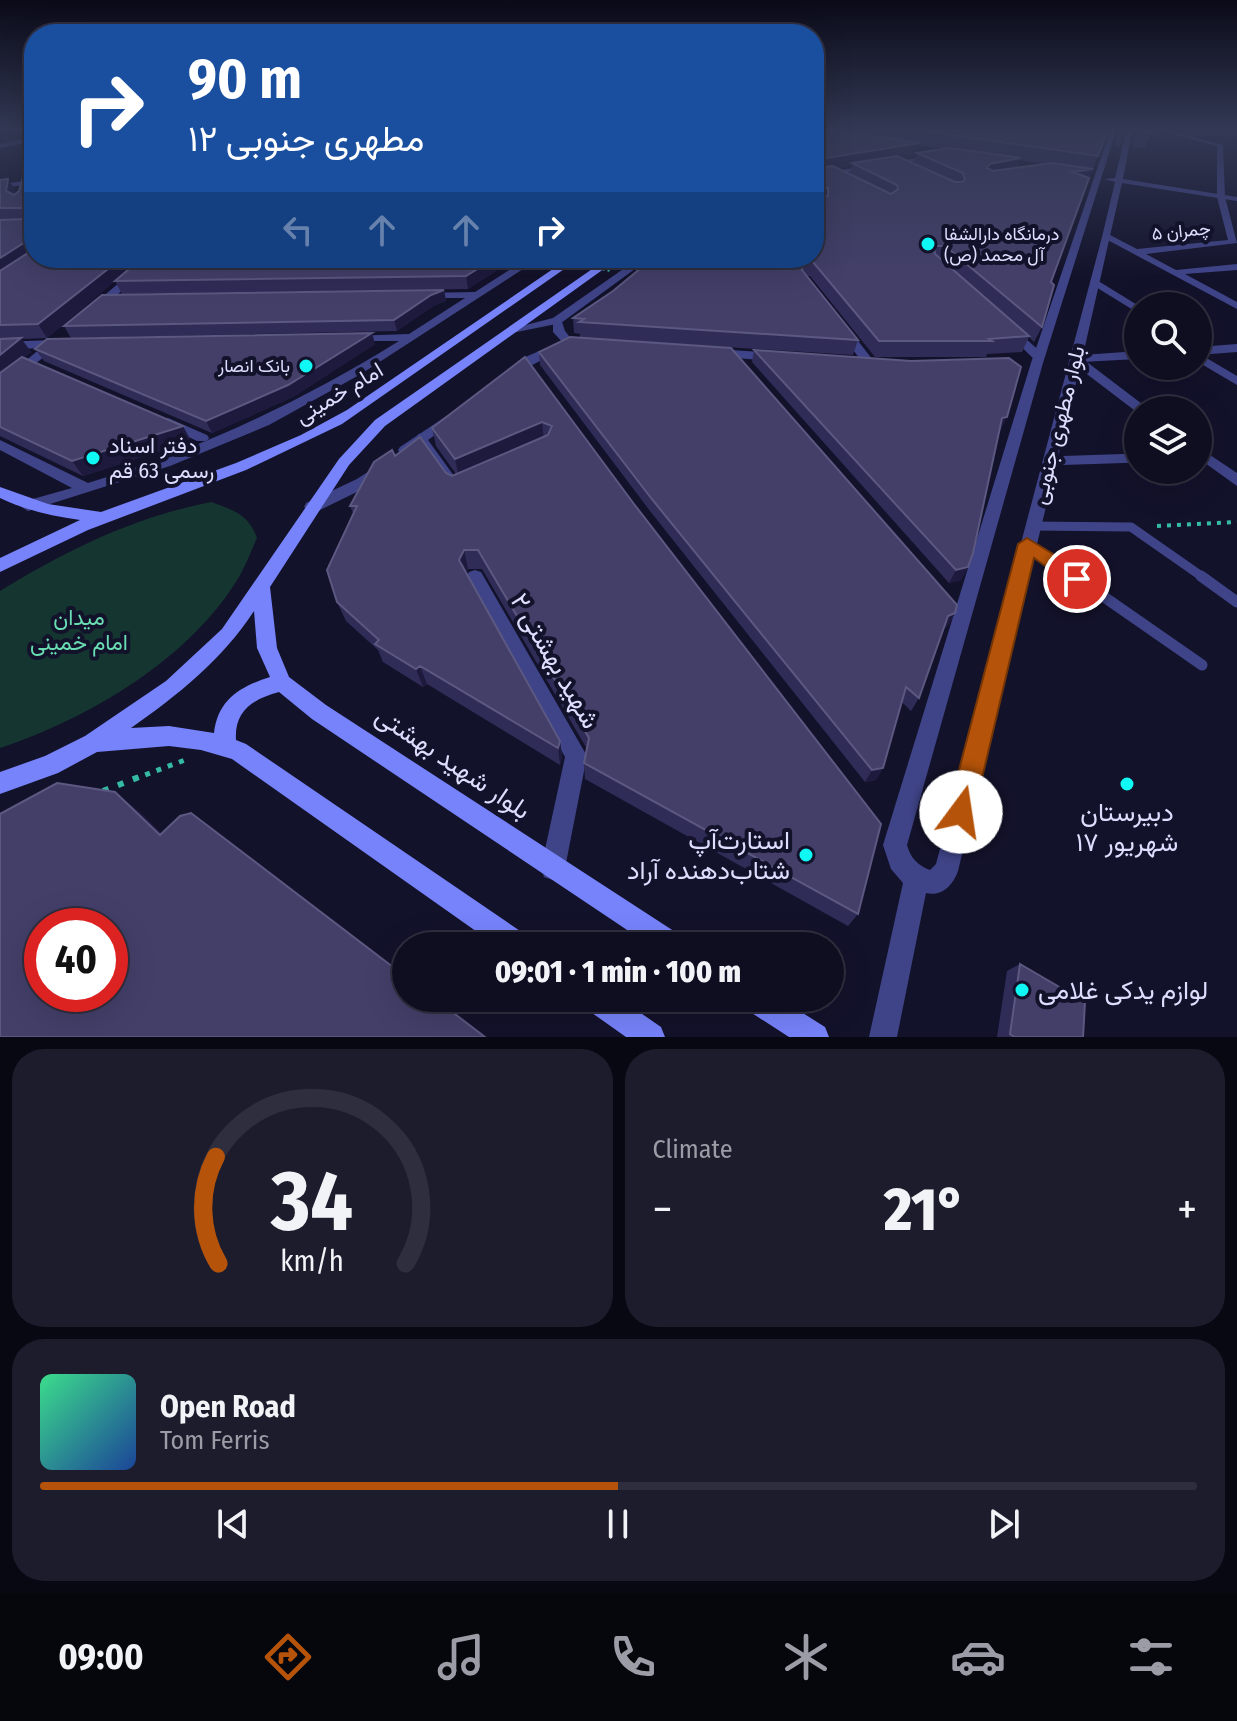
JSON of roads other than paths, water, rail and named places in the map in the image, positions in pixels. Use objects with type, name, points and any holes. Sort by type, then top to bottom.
[{"type":"main road","name":"امام خمینی","points":[[101,517],[226,473],[322,430],[352,413],[561,268]]},
{"type":"main road","name":"امام خمینی","points":[[261,587],[344,462],[380,423],[606,268]]},
{"type":"main road","points":[[0,492],[28,506],[51,512],[101,517]]},
{"type":"main road","points":[[0,566],[49,539],[101,517]]},
{"type":"main road","points":[[0,783],[50,765],[93,743],[135,716],[204,660],[229,634],[261,587]]},
{"type":"main road","name":"بلوار شهید بهشتی","points":[[261,587],[267,648],[282,683],[319,712],[652,932]]},
{"type":"main road","points":[[225,746],[222,726],[235,704],[258,688],[282,683]]},
{"type":"main road","points":[[93,743],[160,734],[198,737],[238,751],[500,932]]},
{"type":"main road","points":[[615,1012],[651,1037]]},
{"type":"main road","points":[[776,1012],[815,1037]]},
{"type":"street","name":"بلوار مطهری جنوبی","points":[[895,845],[957,609],[1033,361],[1094,179]]},
{"type":"street","points":[[1096,179],[1106,186],[1118,182]]},
{"type":"street","points":[[1102,179],[1237,199]]},
{"type":"street","points":[[1221,179],[1221,197]]},
{"type":"street","name":"بلوار مطهری جنوبی","points":[[916,879],[934,883],[946,871],[1107,237],[1118,182]]},
{"type":"street","points":[[0,186],[24,187]]},
{"type":"street","name":"چمران ۵","points":[[1134,252],[1233,242],[1221,197]]},
{"type":"street","points":[[1107,237],[1237,306]]},
{"type":"street","points":[[1177,272],[1237,267]]},
{"type":"street","points":[[84,318],[142,268]]},
{"type":"street","points":[[28,506],[87,489],[213,444],[294,407],[519,268]]},
{"type":"street","points":[[512,330],[557,321],[635,268]]},
{"type":"street","points":[[1095,282],[1124,301]]},
{"type":"street","points":[[415,295],[477,295]]},
{"type":"street","points":[[105,300],[121,300]]},
{"type":"street","points":[[834,317],[877,364],[855,363]]},
{"type":"street","points":[[557,321],[559,332],[569,343]]},
{"type":"street","points":[[1004,326],[1033,361]]},
{"type":"street","points":[[0,388],[63,336]]},
{"type":"street","points":[[347,338],[409,337]]},
{"type":"street","points":[[503,378],[531,367],[569,343],[599,345]]},
{"type":"street","points":[[0,346],[83,344]]},
{"type":"street","points":[[1212,351],[1237,348]]},
{"type":"street","points":[[705,353],[740,360],[780,358]]},
{"type":"street","points":[[1075,359],[1124,356]]},
{"type":"street","points":[[1075,359],[1124,396]]},
{"type":"street","points":[[1212,362],[1237,381]]},
{"type":"street","points":[[30,363],[45,369]]},
{"type":"street","points":[[312,507],[362,483],[456,413]]},
{"type":"street","points":[[159,418],[202,438]]},
{"type":"street","points":[[0,444],[87,489]]},
{"type":"street","points":[[1212,463],[1237,481]]},
{"type":"street","name":"شهید بهشتی ۲","points":[[475,577],[576,756],[553,868]]},
{"type":"street","points":[[875,820],[895,845],[898,861],[916,879],[883,1037]]},
{"type":"lane","points":[[421,438],[456,487],[469,481]]},
{"type":"lane","points":[[1048,461],[1124,458]]},
{"type":"lane","points":[[1032,526],[1131,527],[1237,602]]},
{"type":"lane","points":[[1027,544],[1202,665]]},
{"type":"place","name":"درمانگاه دارالشفا آل محمد (ص)","points":[[928,244]]},
{"type":"place","name":"بانک انصار","points":[[306,366]]},
{"type":"place","name":"دفتر اسناد رسمی 63 قم","points":[[93,458]]},
{"type":"place","name":"دبیرستان ۱۷ شهریور","points":[[1127,784]]},
{"type":"place","name":"استارت‌آپ شتاب‌دهنده آراد","points":[[806,855]]},
{"type":"place","name":"لوازم یدکی غلامی","points":[[1022,990]]},
{"type":"park label","name":"میدان امام خمینی","points":[[79,630]]}]
